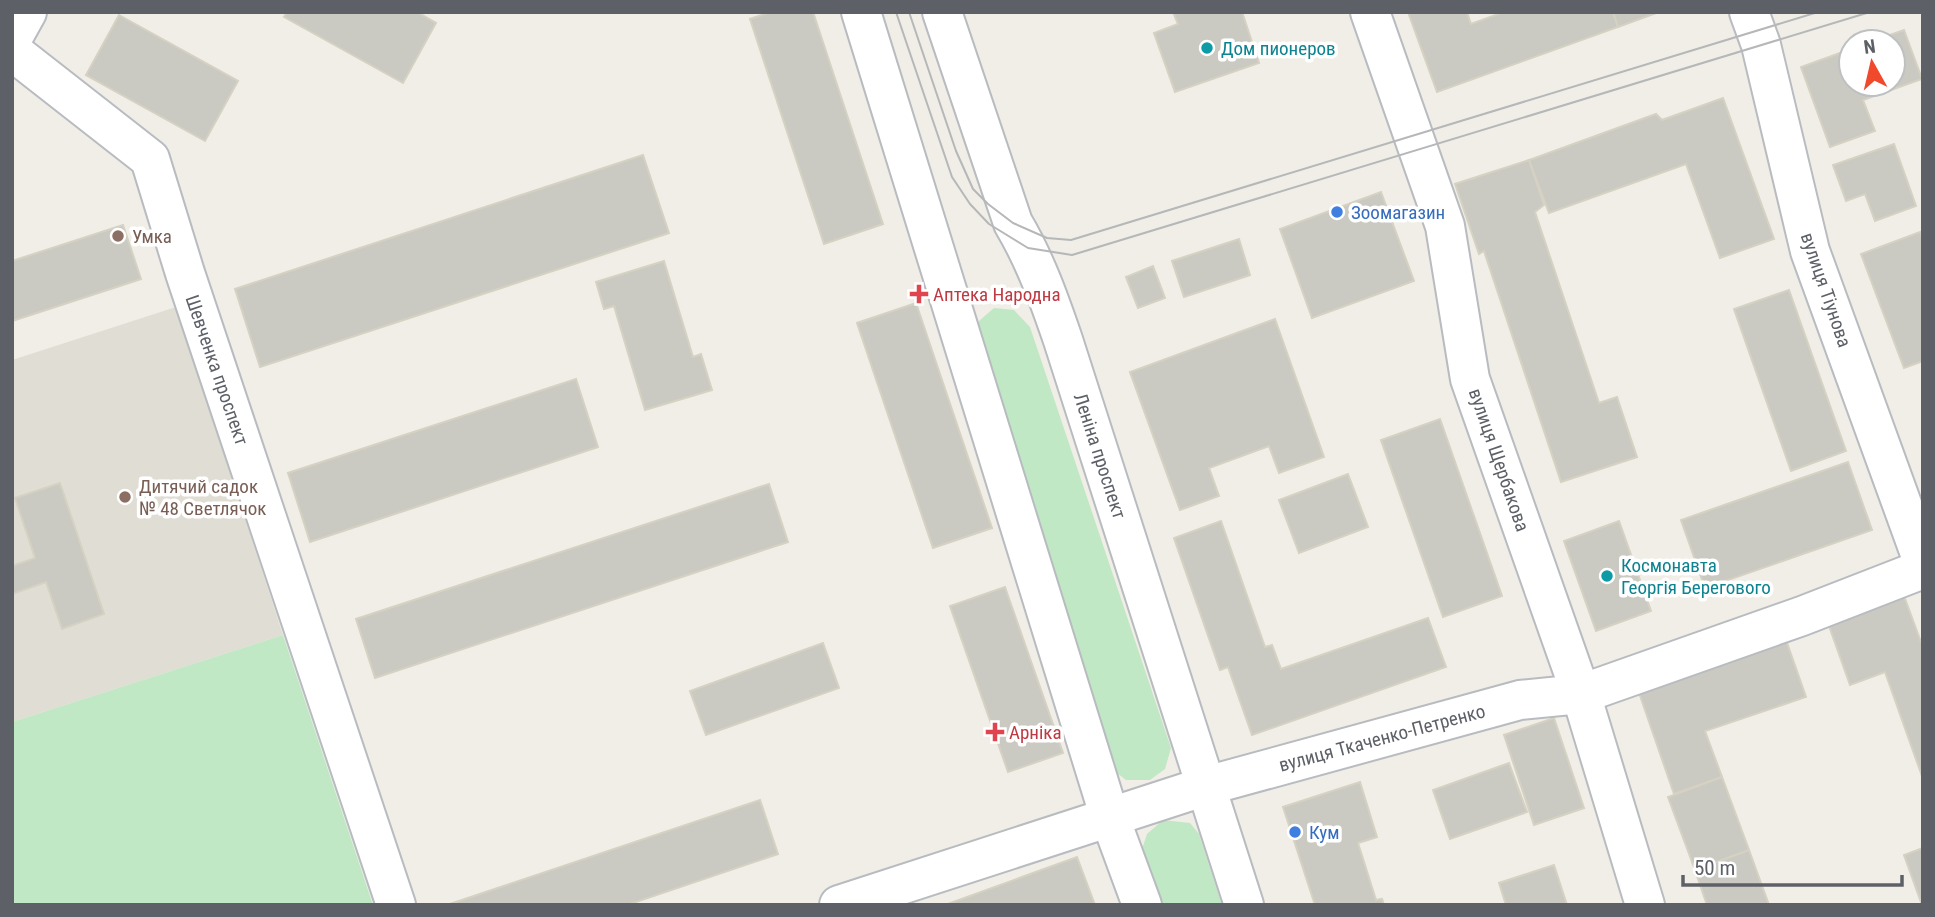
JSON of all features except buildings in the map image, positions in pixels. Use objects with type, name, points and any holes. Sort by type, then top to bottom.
[{"type":"street","points":[[12,39],[27,12]]},
{"type":"street","points":[[860,12],[1110,818],[1142,905]]},
{"type":"street","name":"Леніна проспект","points":[[942,12],[1013,223],[1028,248],[1048,295],[1244,905]]},
{"type":"street","name":"вулиця Щербакова","points":[[1370,12],[1444,226],[1470,379],[1581,694],[1645,905]]},
{"type":"street","name":"вулиця Тіунова","points":[[1749,12],[1761,45],[1810,251],[1923,562]]},
{"type":"street","name":"Шевченка проспект","points":[[12,51],[150,159],[185,273],[396,905]]},
{"type":"street","name":"вулиця Ткаченко-Петренко","points":[[839,905],[1206,786],[1520,700],[1581,694],[1802,616],[1923,569]]},
{"type":"shaded area","name":"Дитячий садок № 48 Светлячок","points":[[176,307],[283,635],[12,722],[12,360]]},
{"type":"green space","points":[[994,308],[1014,310],[1030,327],[1171,748],[1165,769],[1150,780],[1126,780],[1113,770],[976,342],[979,321]]},
{"type":"green space","points":[[283,635],[373,905],[12,905],[12,722]]},
{"type":"green space","points":[[1163,820],[1190,823],[1199,834],[1222,905],[1160,905],[1142,849],[1147,834]]},
{"type":"tram line","points":[[896,12],[952,177],[970,204],[989,224],[1028,248],[1072,255],[1870,12]]},
{"type":"tram line","points":[[909,12],[956,151],[973,189],[1013,223],[1047,238],[1071,240],[1818,12]]},
{"type":"place","name":"Дом пионеров","points":[[1207,48]]},
{"type":"place","name":"Зоомагазин","points":[[1337,212]]},
{"type":"place","name":"Умка","points":[[118,236]]},
{"type":"place","name":"Аптека Народна","points":[[919,294]]},
{"type":"place","name":"Дитячий садок № 48 Светлячок","points":[[125,497]]},
{"type":"place","name":"Космонавта Георгія Берегового","points":[[1607,576]]},
{"type":"place","name":"Арніка","points":[[995,732]]},
{"type":"place","name":"Кум","points":[[1295,832]]}]
